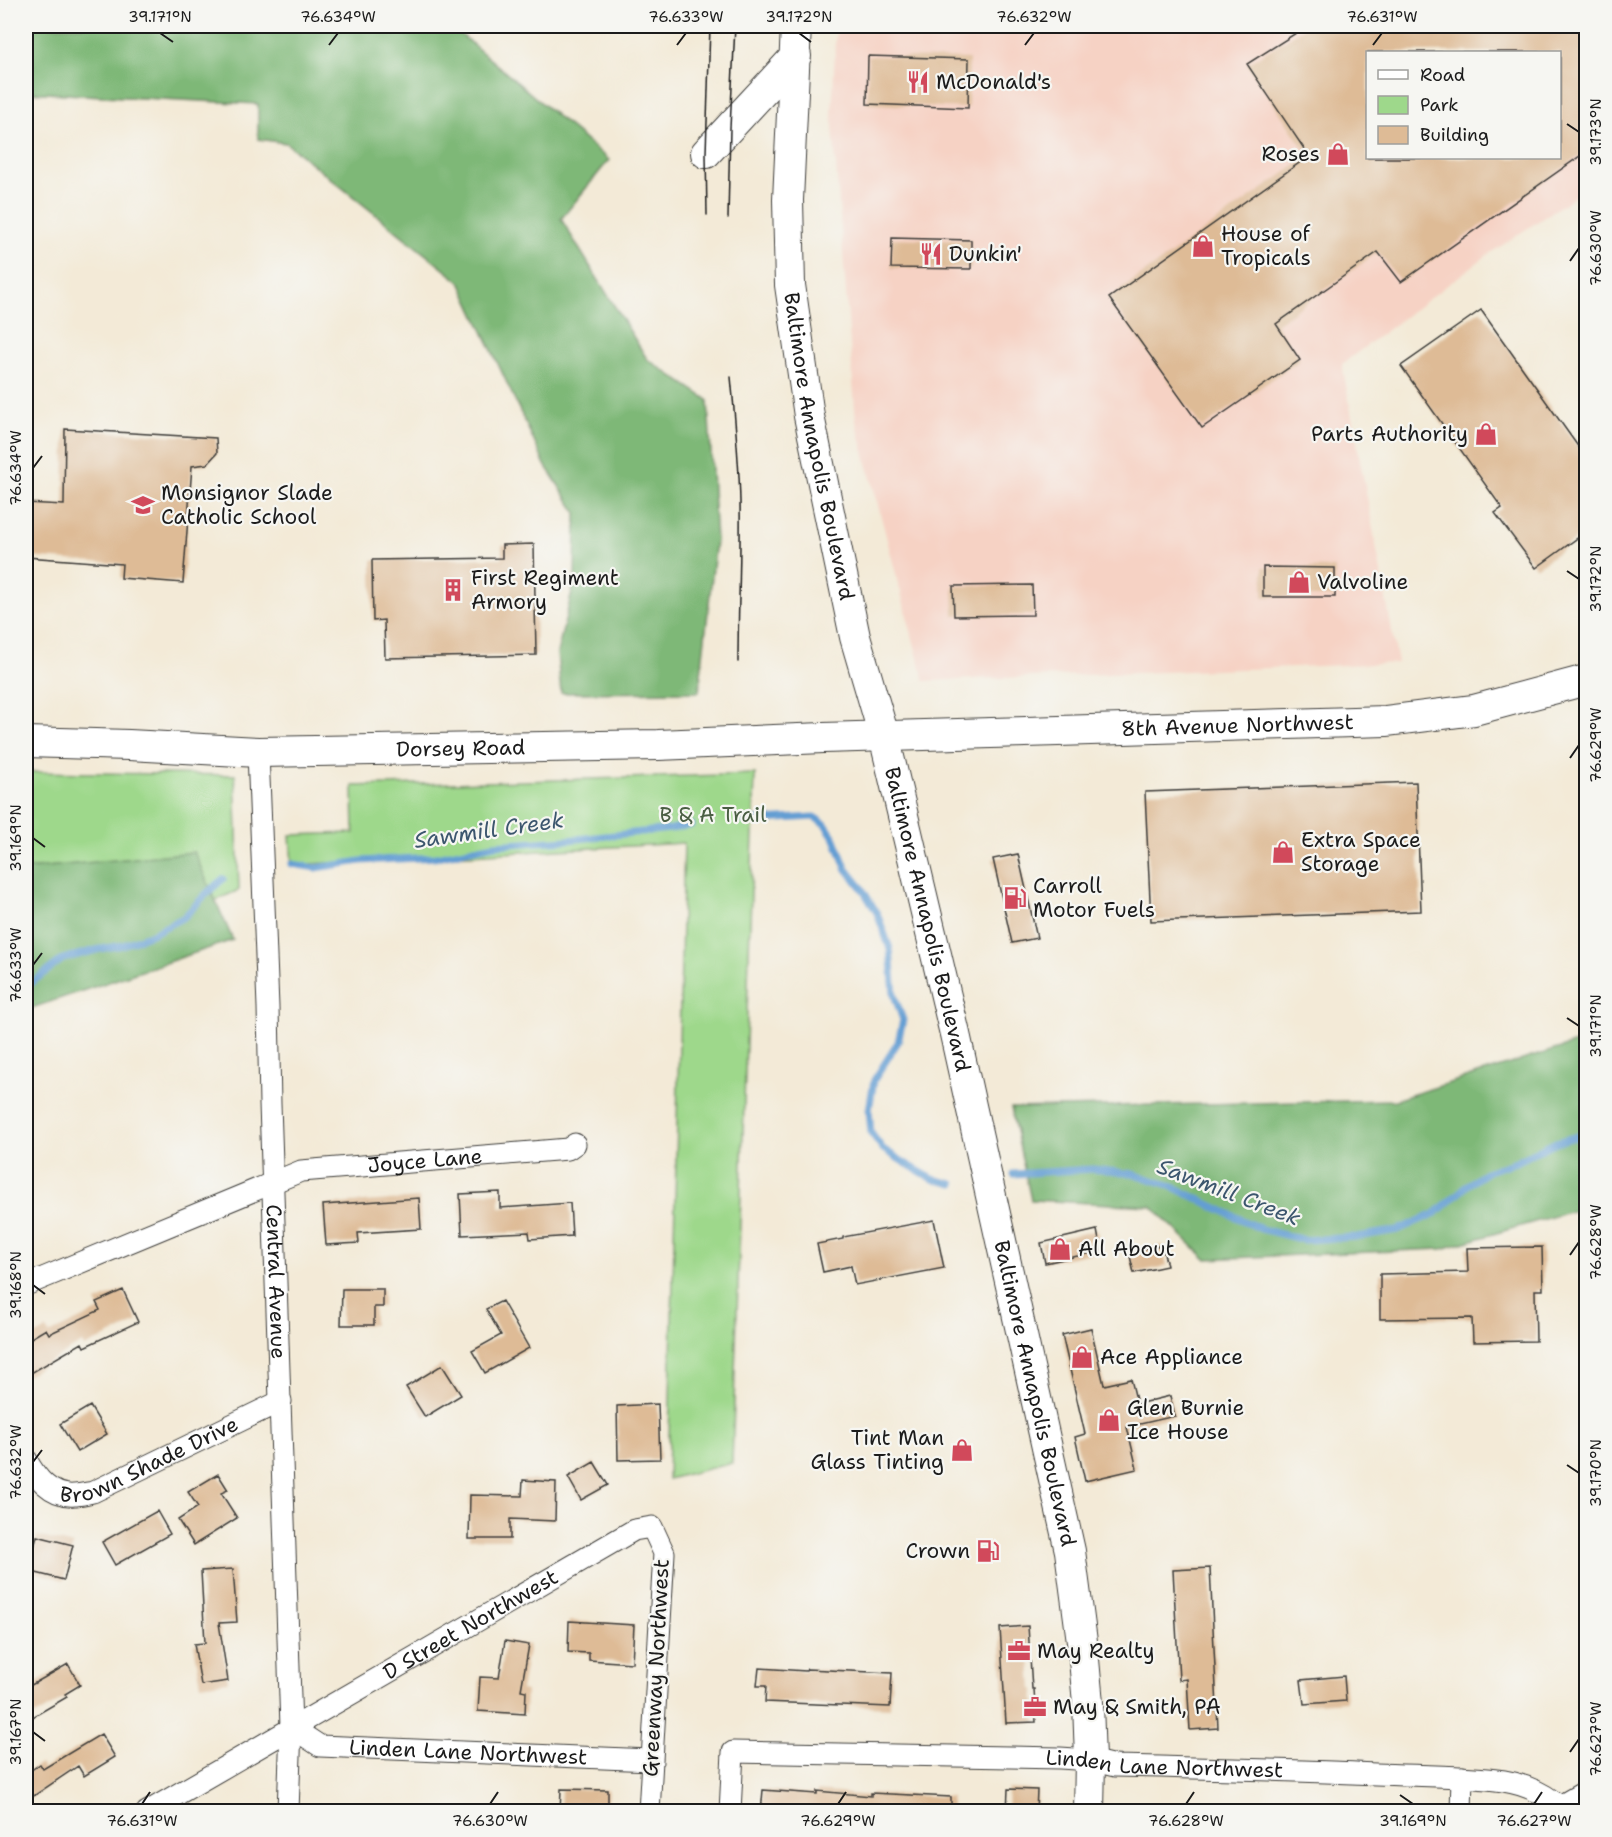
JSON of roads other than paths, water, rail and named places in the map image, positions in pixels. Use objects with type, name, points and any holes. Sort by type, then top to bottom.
[{"type":"main road","name":"Baltimore Annapolis Boulevard","points":[[796,26],[788,200],[790,285],[814,439],[855,637],[884,736],[955,1034],[1070,1551],[1084,1660],[1090,1760],[1089,1812]]},
{"type":"main road","points":[[706,153],[796,56]]},
{"type":"main road","name":"8th Avenue Northwest","points":[[884,736],[1386,721],[1474,710],[1587,680]]},
{"type":"main road","name":"Dorsey Road","points":[[29,741],[258,752],[658,745],[884,736]]},
{"type":"street","name":"Central Avenue","points":[[258,752],[291,1727],[288,1812]]},
{"type":"street","name":"Joyce Lane","points":[[273,1182],[302,1171],[567,1149],[575,1143]]},
{"type":"street","points":[[26,1285],[273,1182]]},
{"type":"street","name":"Brown Shade Drive","points":[[26,1459],[39,1481],[55,1492],[71,1496],[93,1492],[281,1401]]},
{"type":"street","name":"D Street Northwest","points":[[147,1812],[634,1530],[652,1527]]},
{"type":"street","name":"Greenway Northwest","points":[[649,1812],[664,1553],[652,1527]]},
{"type":"street","name":"Linden Lane Northwest","points":[[291,1727],[320,1746],[651,1760]]},
{"type":"street","name":"Linden Lane Northwest","points":[[730,1812],[733,1752],[1060,1758],[1090,1760],[1115,1766],[1277,1769],[1462,1778],[1506,1782],[1532,1790],[1562,1809],[1587,1791]]},
{"type":"street","points":[[1461,1812],[1462,1778]]},
{"type":"waterway","name":"Sawmill Creek","points":[[745,821],[814,817],[825,824],[835,839],[846,868],[877,913],[890,949],[894,995],[903,1020],[898,1042],[874,1080],[869,1110],[871,1133],[883,1149],[905,1163],[933,1179],[953,1184]]},
{"type":"waterway","name":"Sawmill Creek","points":[[292,864],[316,868],[361,861],[436,857],[494,845],[567,840],[691,825]]},
{"type":"waterway","name":"Sawmill Creek","points":[[26,987],[63,959],[123,945],[154,933],[184,917],[223,879]]},
{"type":"waterway","name":"Sawmill Creek","points":[[1013,1174],[1093,1169],[1133,1174],[1169,1185],[1261,1229],[1304,1240],[1357,1237],[1398,1230],[1436,1213],[1469,1184],[1488,1171],[1516,1162],[1556,1142],[1586,1134]]},
{"type":"tram line","points":[[707,215],[706,153],[710,26]]},
{"type":"tram line","points":[[728,218],[735,26]]},
{"type":"tram line","points":[[731,377],[740,501],[738,662]]},
{"type":"place","name":"McDonald's","points":[[918,82]]},
{"type":"place","name":"Roses","points":[[1338,154]]},
{"type":"place","name":"House of Tropicals","points":[[1203,246]]},
{"type":"place","name":"Dunkin'","points":[[931,254]]},
{"type":"place","name":"Parts Authority","points":[[1486,434]]},
{"type":"place","name":"Monsignor Slade Catholic School","points":[[143,505]]},
{"type":"place","name":"Valvoline","points":[[1299,582]]},
{"type":"place","name":"First Regiment Armory","points":[[453,590]]},
{"type":"place","name":"Extra Space Storage","points":[[1283,852]]},
{"type":"place","name":"Carroll Motor Fuels","points":[[1015,898]]},
{"type":"place","name":"All About","points":[[1060,1249]]},
{"type":"place","name":"Ace Appliance","points":[[1082,1357]]},
{"type":"place","name":"Glen Burnie Ice House","points":[[1109,1420]]},
{"type":"place","name":"Tint Man Glass Tinting","points":[[962,1450]]},
{"type":"place","name":"Crown","points":[[988,1551]]},
{"type":"place","name":"May Realty","points":[[1019,1651]]},
{"type":"place","name":"May & Smith, PA","points":[[1035,1707]]},
{"type":"park label","name":"B & A Trail","points":[[713,815]]}]
